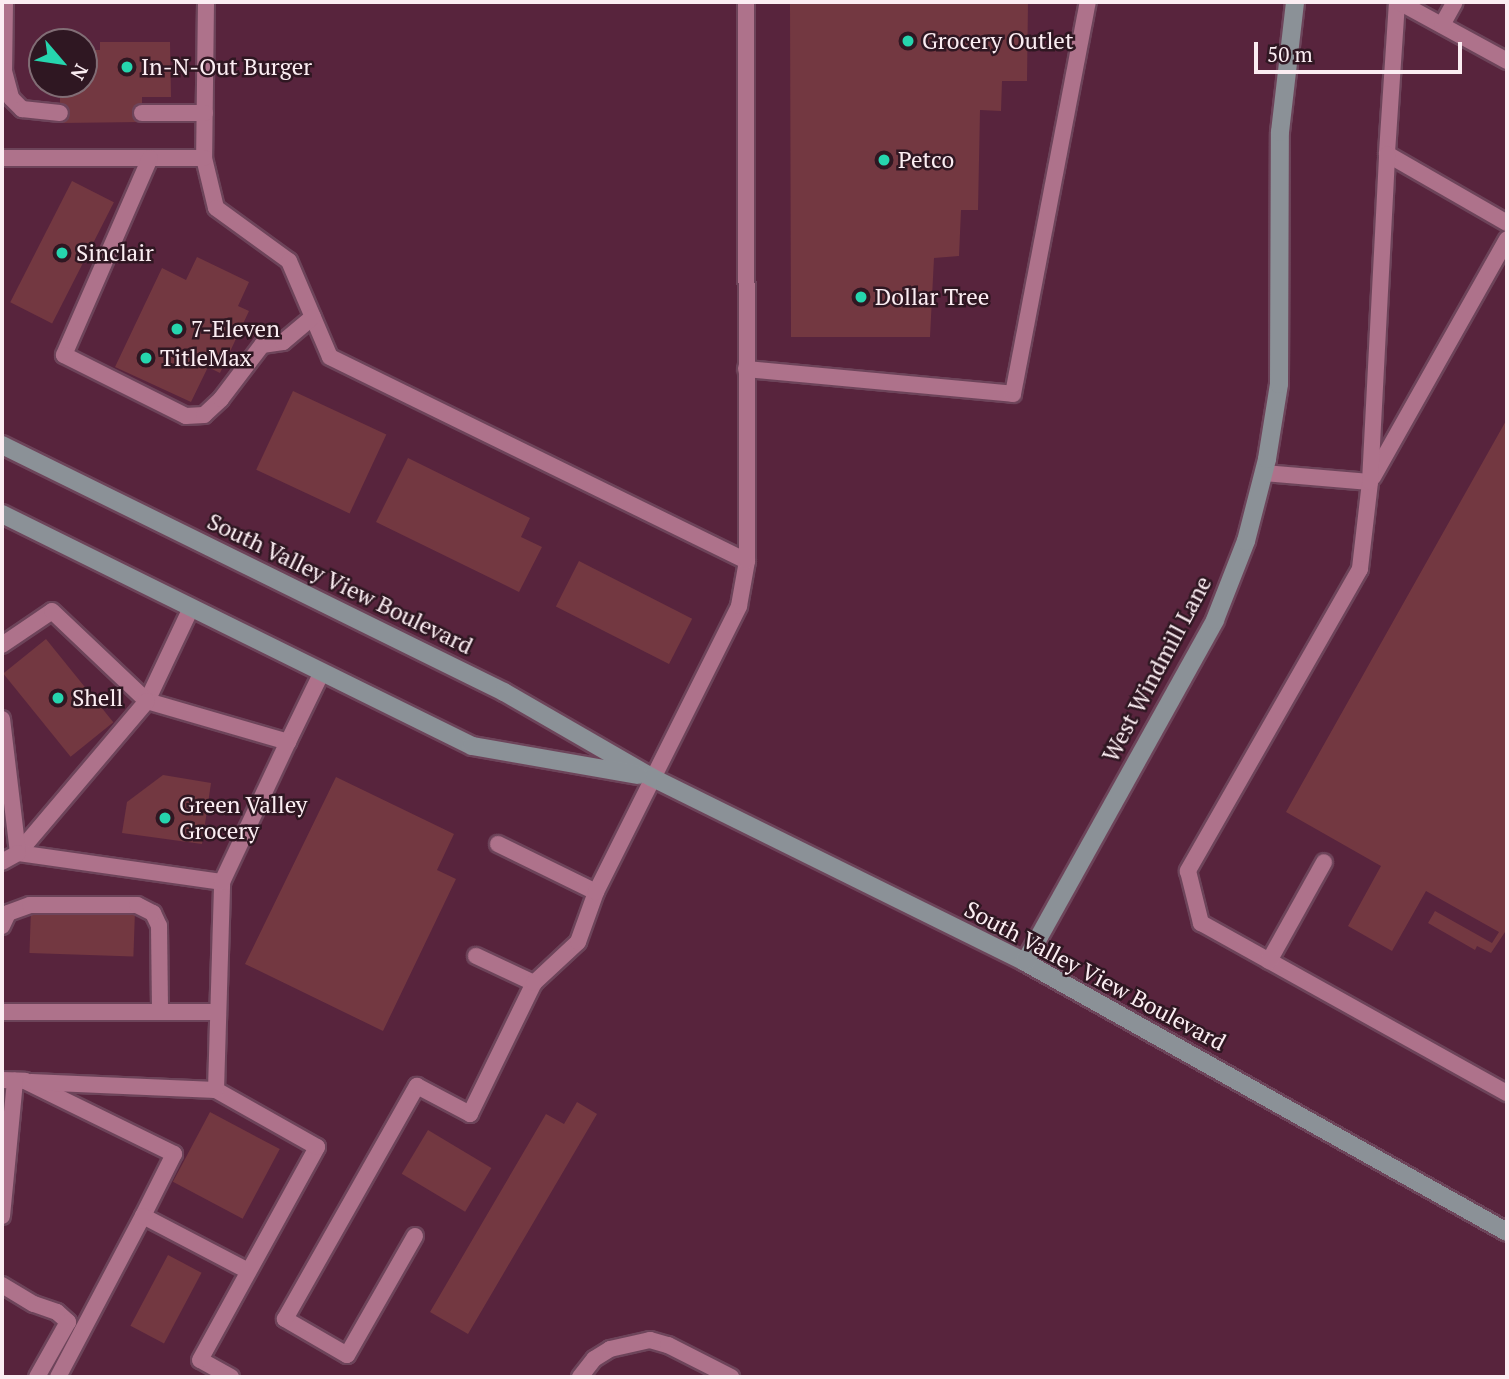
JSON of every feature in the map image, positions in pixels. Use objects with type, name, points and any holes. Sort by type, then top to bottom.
[{"type":"main road","name":"West Windmill Lane","points":[[1025,962],[1215,620],[1246,541],[1264,473],[1279,384],[1280,132],[1295,2]]},
{"type":"main road","name":"South Valley View Boulevard","points":[[2,445],[504,692],[652,777],[1025,962],[1507,1232]]},
{"type":"main road","name":"South Valley View Boulevard","points":[[2,514],[472,746],[652,777]]},
{"type":"lane","points":[[5,2],[4,71],[10,98],[23,109],[60,113]]},
{"type":"lane","points":[[206,2],[204,158],[216,208],[289,261],[330,357],[747,561]]},
{"type":"lane","points":[[415,1236],[347,1355],[285,1319],[417,1086],[470,1114],[534,982],[578,942],[596,892],[739,606],[747,561],[746,2]]},
{"type":"lane","points":[[746,369],[1013,394],[1088,2]]},
{"type":"lane","points":[[1507,61],[1398,2],[1387,154],[1370,482],[1360,569],[1188,871],[1201,923],[1507,1093]]},
{"type":"lane","points":[[1442,25],[1455,2]]},
{"type":"lane","points":[[142,113],[205,113]]},
{"type":"lane","points":[[1387,154],[1507,223]]},
{"type":"lane","points":[[2,158],[204,158]]},
{"type":"lane","points":[[150,158],[64,355],[186,416],[204,415],[221,399],[262,345],[283,342],[313,317]]},
{"type":"lane","points":[[1370,482],[1507,239]]},
{"type":"lane","points":[[1264,473],[1370,482]]},
{"type":"lane","points":[[2,862],[18,853],[147,701],[191,608]]},
{"type":"lane","points":[[2,645],[52,611],[147,701],[288,742]]},
{"type":"lane","points":[[216,1090],[222,882],[322,673]]},
{"type":"lane","points":[[2,719],[18,853]]},
{"type":"lane","points":[[498,844],[596,892]]},
{"type":"lane","points":[[18,853],[222,882]]},
{"type":"lane","points":[[1269,961],[1324,862]]},
{"type":"lane","points":[[2,926],[8,913],[30,905],[137,905],[153,913],[159,926],[159,1012]]},
{"type":"lane","points":[[476,956],[534,982]]},
{"type":"lane","points":[[2,1012],[218,1012]]},
{"type":"lane","points":[[2,1063],[11,1081],[2,1216]]},
{"type":"lane","points":[[11,1081],[216,1090],[317,1147],[200,1360],[231,1377]]},
{"type":"lane","points":[[11,1081],[174,1154],[58,1377]]},
{"type":"lane","points":[[143,1216],[248,1271]]},
{"type":"lane","points":[[2,1285],[34,1304],[57,1312],[68,1322],[37,1377]]},
{"type":"lane","points":[[580,1377],[594,1359],[610,1349],[650,1340],[677,1349],[731,1377]]},
{"type":"building","points":[[790,2],[1028,2],[1027,81],[1002,81],[1001,111],[980,110],[978,210],[961,210],[959,256],[934,258],[930,337],[791,337]]},
{"type":"building","name":"In-N-Out Burger","points":[[100,42],[170,42],[171,97],[142,97],[142,122],[60,123],[60,98],[98,98]]},
{"type":"building","name":"Sinclair","points":[[72,181],[114,202],[52,324],[10,302]]},
{"type":"building","points":[[197,257],[249,282],[238,306],[249,311],[220,373],[208,367],[191,402],[115,367],[162,268],[186,280]]},
{"type":"building","points":[[293,391],[386,435],[350,513],[256,470]]},
{"type":"building","points":[[1507,419],[1507,929],[1491,953],[1477,946],[1475,950],[1428,923],[1435,911],[1492,943],[1499,932],[1426,891],[1392,951],[1348,926],[1381,866],[1286,812]]},
{"type":"building","points":[[408,458],[530,518],[521,537],[542,547],[519,592],[376,522]]},
{"type":"building","points":[[579,561],[692,619],[669,664],[556,606]]},
{"type":"building","name":"Shell","points":[[46,639],[113,722],[71,757],[3,674]]},
{"type":"building","name":"Green Valley Grocery","points":[[163,775],[211,783],[202,844],[122,833],[127,802]]},
{"type":"building","points":[[336,777],[454,834],[437,870],[456,879],[383,1031],[245,964]]},
{"type":"building","points":[[31,909],[135,913],[133,957],[29,953]]},
{"type":"building","points":[[577,1102],[597,1114],[468,1334],[430,1312],[546,1114],[564,1124]]},
{"type":"building","points":[[210,1112],[280,1149],[243,1219],[173,1182]]},
{"type":"building","points":[[428,1130],[491,1168],[465,1212],[402,1174]]},
{"type":"building","points":[[168,1255],[202,1273],[164,1343],[130,1326]]},
{"type":"place","name":"Grocery Outlet","points":[[908,41]]},
{"type":"place","name":"In-N-Out Burger","points":[[127,67]]},
{"type":"place","name":"Petco","points":[[884,160]]},
{"type":"place","name":"Sinclair","points":[[62,253]]},
{"type":"place","name":"Dollar Tree","points":[[861,297]]},
{"type":"place","name":"7-Eleven","points":[[177,329]]},
{"type":"place","name":"TitleMax","points":[[146,358]]},
{"type":"place","name":"Shell","points":[[58,698]]},
{"type":"place","name":"Green Valley Grocery","points":[[165,818]]}]
